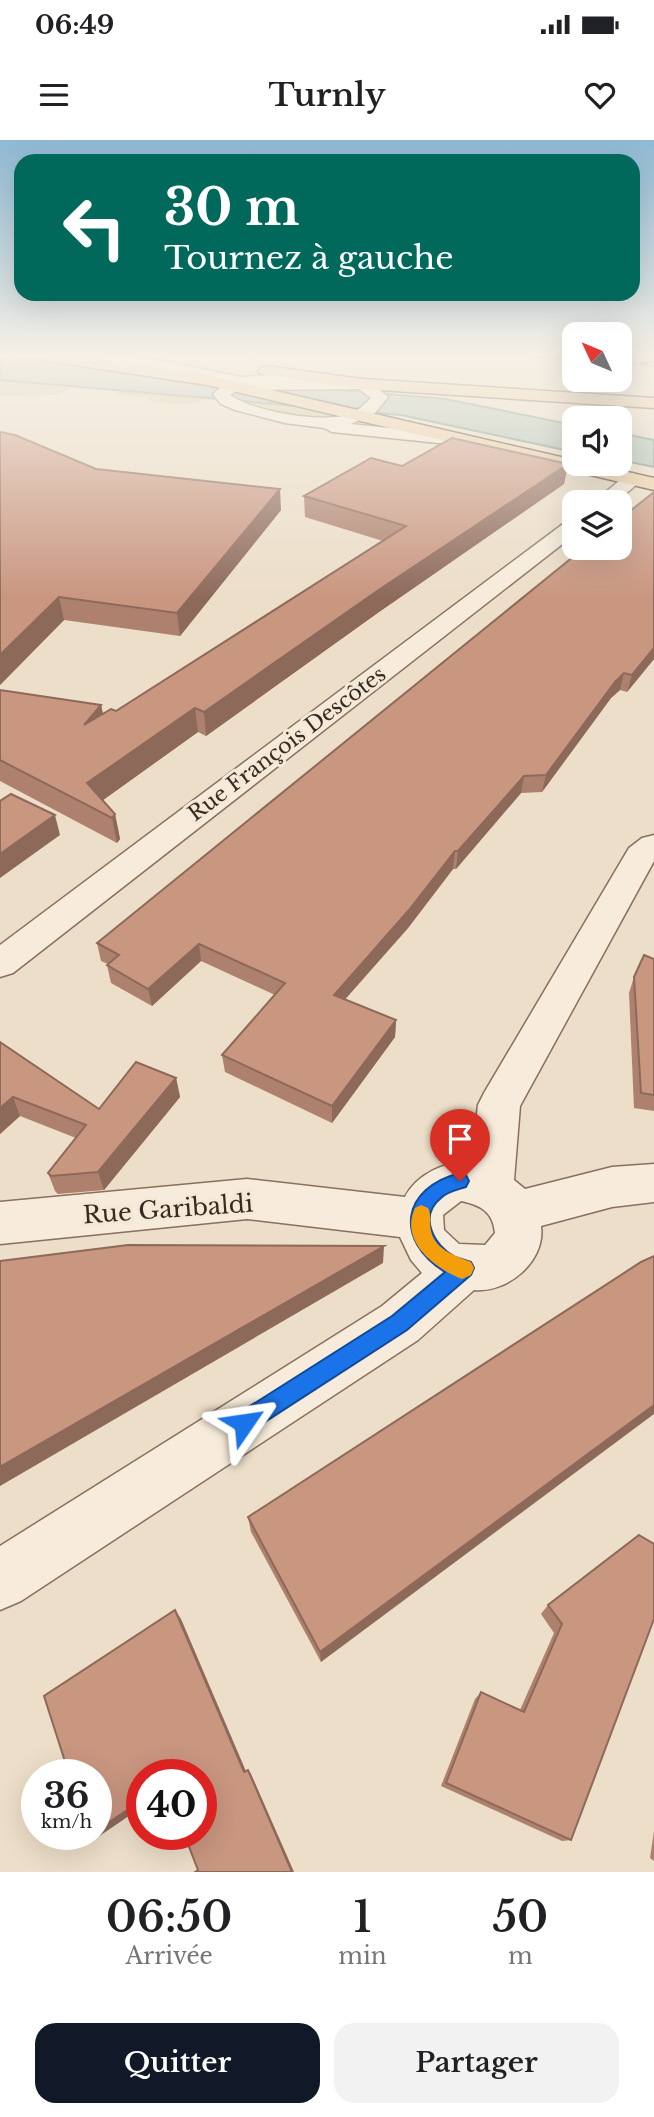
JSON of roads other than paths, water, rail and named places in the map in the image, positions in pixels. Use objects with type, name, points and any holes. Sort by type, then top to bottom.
[{"type":"main road","points":[[445,437],[654,484]]},
{"type":"street","points":[[429,437],[458,440]]},
{"type":"street","points":[[619,490],[633,479]]},
{"type":"street","name":"Rue François Descôtes","points":[[0,964],[562,534]]},
{"type":"street","points":[[654,845],[641,855],[499,1105],[504,1200],[519,1227],[518,1241],[510,1255],[498,1264],[482,1269],[464,1268],[450,1264],[428,1245],[421,1232],[420,1219],[424,1205],[432,1193],[444,1185],[460,1181],[476,1182],[504,1200],[654,1183]]},
{"type":"street","name":"Rue Garibaldi","points":[[0,1223],[247,1199],[420,1219]]},
{"type":"street","points":[[0,1580],[400,1323],[464,1268]]}]
